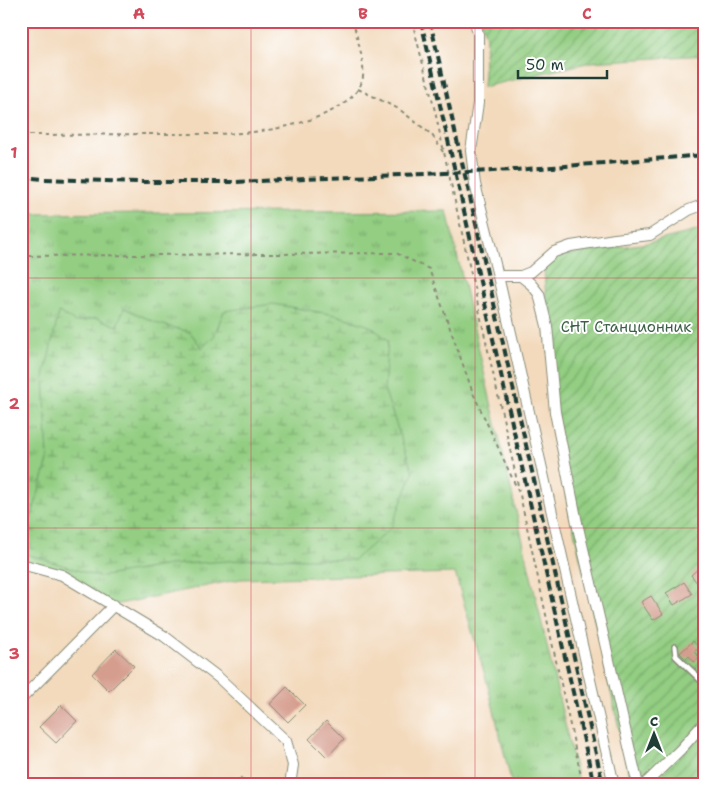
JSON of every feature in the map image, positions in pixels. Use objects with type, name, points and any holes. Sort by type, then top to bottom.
[{"type":"street","points":[[475,21],[478,34],[478,103],[471,151],[475,184],[498,276],[614,785]]},
{"type":"street","points":[[498,276],[521,276],[530,272],[554,252],[571,246],[615,238],[650,235],[689,210],[705,204]]},
{"type":"street","points":[[521,276],[539,294],[547,326],[555,412],[638,785]]},
{"type":"street","points":[[21,564],[62,575],[164,636],[219,678],[286,741],[293,765],[290,785]]},
{"type":"street","points":[[21,699],[114,605]]},
{"type":"street","points":[[644,785],[681,749],[705,722]]},
{"type":"lane","points":[[675,647],[676,656],[705,684]]},
{"type":"path","points":[[21,135],[192,134],[261,130],[304,121],[337,108],[353,97],[363,80],[362,60],[353,21]]},
{"type":"path","points":[[412,21],[445,154],[583,785]]},
{"type":"path","points":[[358,89],[399,109],[432,135],[445,154]]},
{"type":"path","points":[[21,256],[396,253],[428,269],[473,393],[520,495]]},
{"type":"green space","points":[[481,21],[705,21],[705,55],[591,62],[483,87],[486,37]]},
{"type":"green space","points":[[447,211],[579,785],[512,785],[487,682],[455,573],[241,579],[114,605],[62,575],[21,563],[21,214]]},
{"type":"green space","name":"СНТ Станционник","points":[[705,229],[705,785],[632,785],[568,504],[552,403],[544,269],[557,256],[647,243]]},
{"type":"green space","points":[[273,304],[336,315],[370,326],[388,340],[384,389],[413,473],[391,528],[354,560],[270,558],[169,565],[99,577],[21,552],[48,461],[44,377],[59,312],[75,322],[97,318],[117,326],[124,308],[159,324],[190,332],[202,348],[214,336],[224,311]]},
{"type":"building","points":[[700,567],[705,573],[705,579],[698,584],[691,575]]},
{"type":"building","points":[[684,582],[692,594],[674,605],[666,593]]},
{"type":"building","points":[[651,596],[663,614],[653,620],[641,602]]},
{"type":"building","points":[[693,641],[699,648],[694,652],[700,658],[694,662],[689,656],[686,659],[680,653]]},
{"type":"building","points":[[116,649],[134,666],[109,691],[92,674]]},
{"type":"building","points":[[287,687],[305,705],[288,722],[270,704]]},
{"type":"building","points":[[61,705],[77,721],[56,743],[39,727]]},
{"type":"building","points":[[326,721],[344,739],[327,757],[309,739]]},
{"type":"building","points":[[241,777],[249,785],[232,785]]},
{"type":"railway","points":[[421,21],[594,785]]},
{"type":"railway","points":[[430,21],[603,785]]},
{"type":"railway","points":[[21,177],[139,182],[236,182],[515,170],[705,155]]}]
